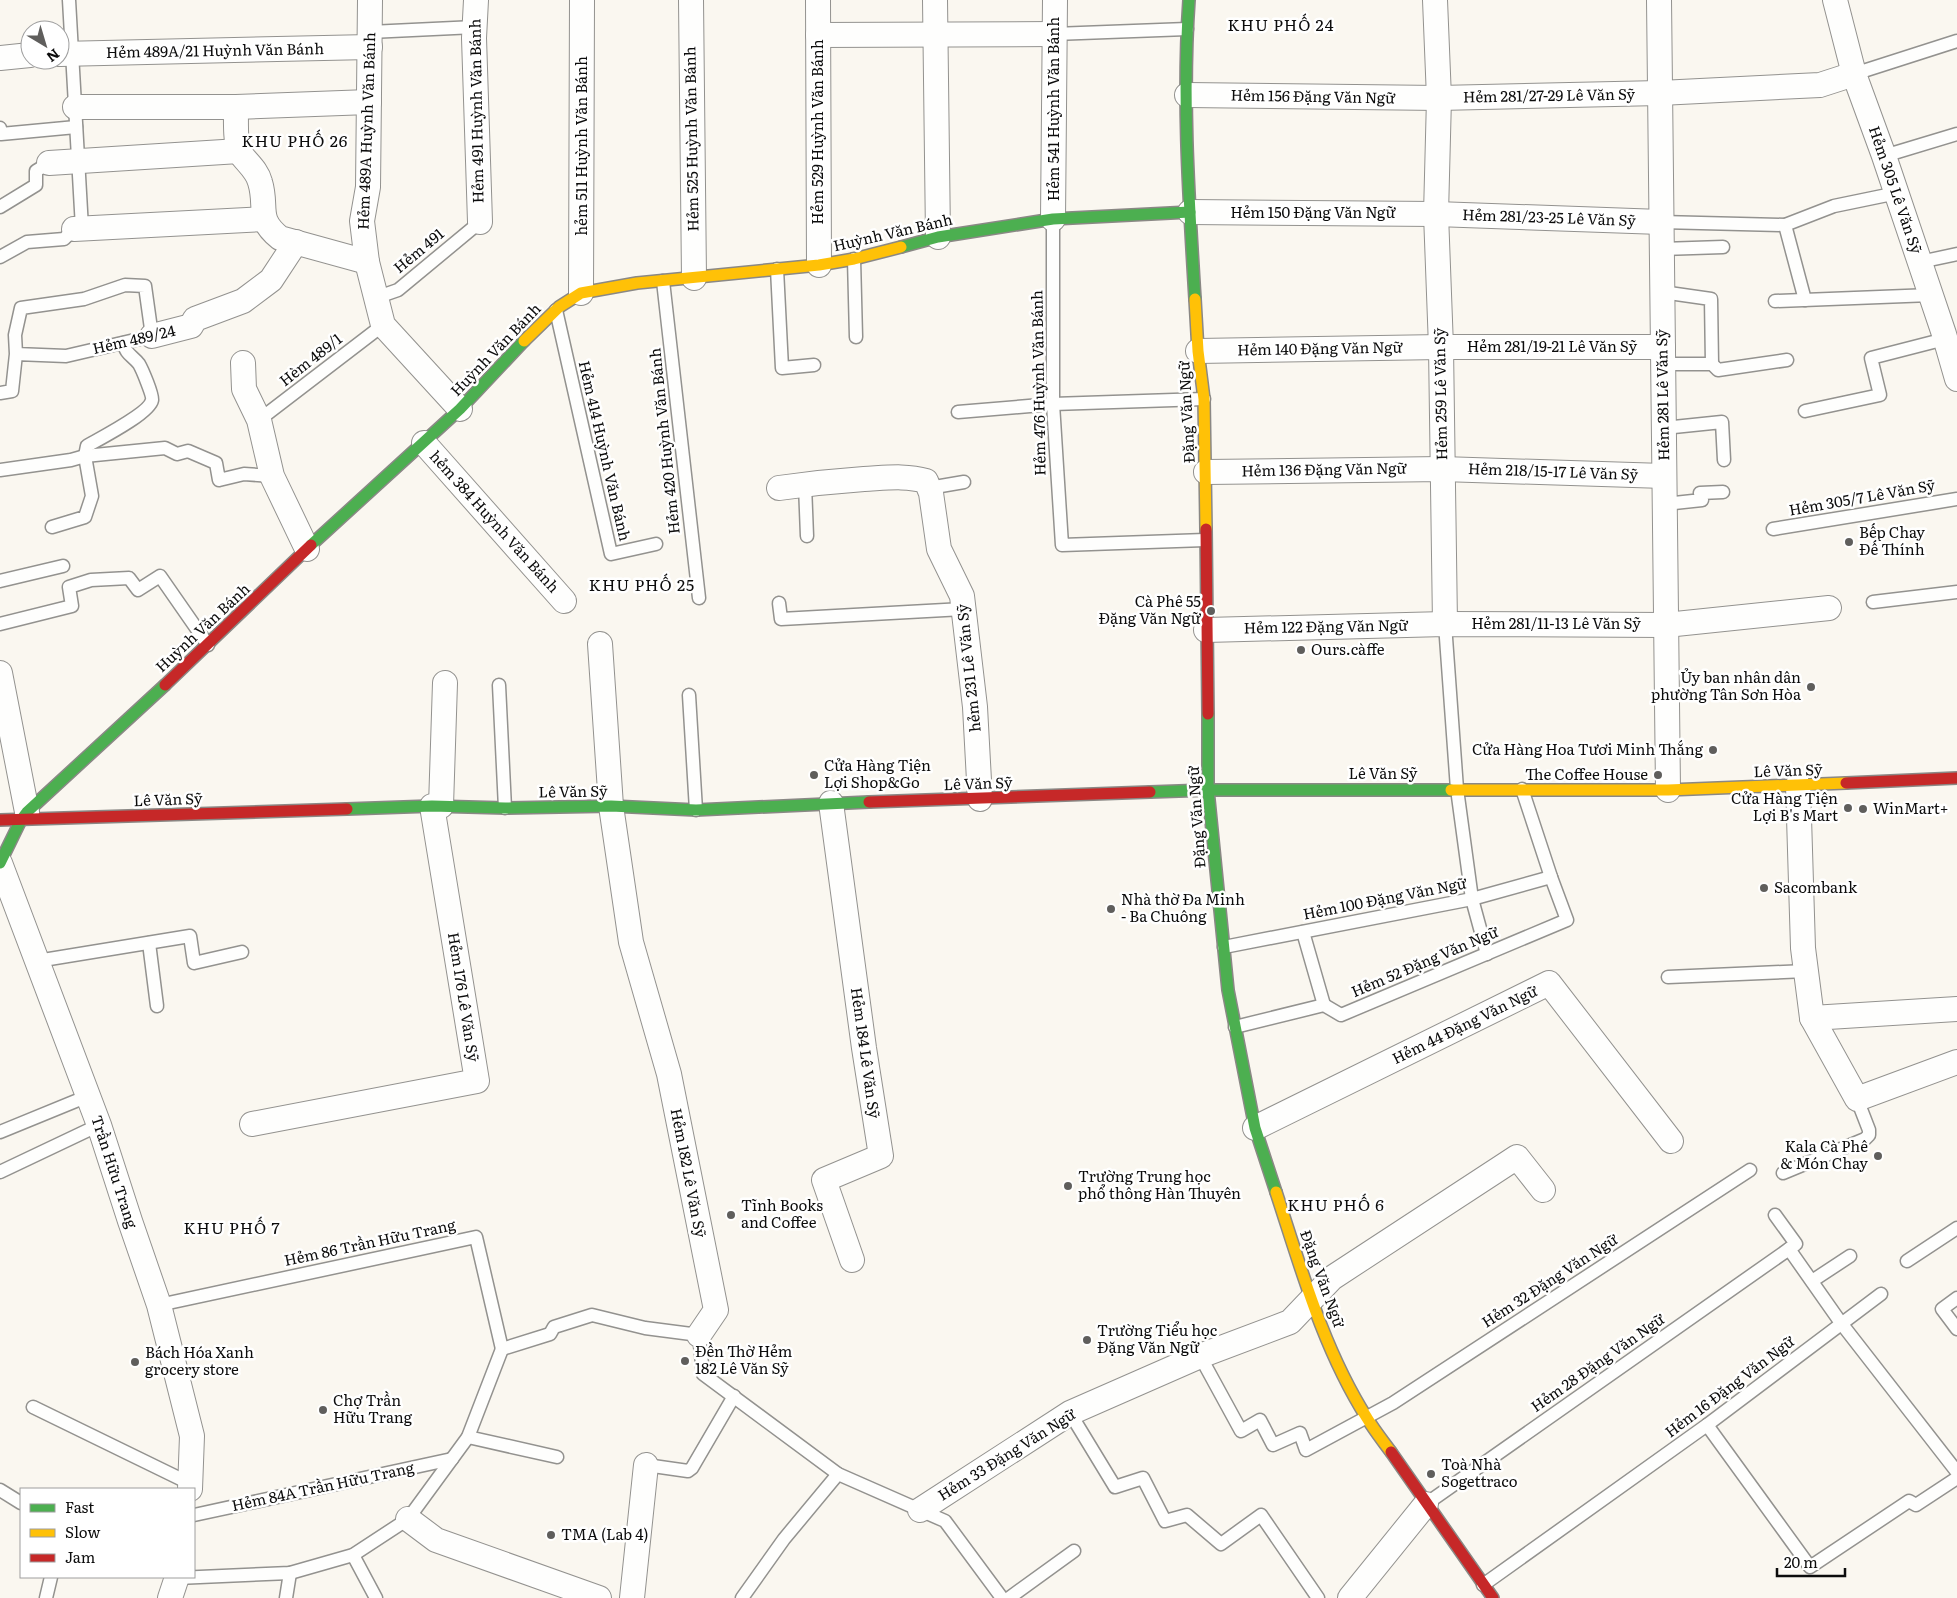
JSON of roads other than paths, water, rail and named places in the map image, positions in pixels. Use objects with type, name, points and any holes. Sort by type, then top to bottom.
[{"type":"street","name":"Hẻm 489A Huỳnh Văn Bánh","points":[[370,0],[368,187],[362,221],[367,262],[383,325]]},
{"type":"street","name":"Hẻm 491 Huỳnh Văn Bánh","points":[[476,0],[480,222]]},
{"type":"street","name":"hẻm 511 Huỳnh Văn Bánh","points":[[581,292],[582,0]]},
{"type":"street","name":"Hẻm 525 Huỳnh Văn Bánh","points":[[691,0],[694,278]]},
{"type":"street","name":"Hẻm 529 Huỳnh Văn Bánh","points":[[818,0],[819,265]]},
{"type":"street","points":[[935,0],[938,236]]},
{"type":"street","name":"Hẻm 541 Huỳnh Văn Bánh","points":[[1053,219],[1055,0]]},
{"type":"street","name":"Đặng Văn Ngữ","points":[[1189,0],[1187,95],[1190,212],[1198,351],[1204,399],[1206,472],[1208,790],[1228,990],[1235,1027],[1255,1128],[1312,1301],[1339,1366],[1366,1417],[1493,1598]]},
{"type":"street","name":"Hẻm 259 Lê Văn Sỹ","points":[[1435,0],[1439,98],[1436,214],[1441,347],[1446,624]]},
{"type":"street","name":"Hẻm 281 Lê Văn Sỹ","points":[[1659,0],[1668,790]]},
{"type":"street","name":"Hẻm 305 Lê Văn Sỹ","points":[[1835,0],[1854,74],[1920,262],[1957,379]]},
{"type":"street","name":"Hẻm 529 Huỳnh Văn Bánh","points":[[818,35],[1054,34]]},
{"type":"street","name":"Hẻm 489A/21 Huỳnh Văn Bánh","points":[[70,54],[370,40]]},
{"type":"street","points":[[0,58],[20,56]]},
{"type":"street","name":"Hẻm 281/27-29 Lê Văn Sỹ","points":[[1439,98],[1660,93],[1820,85],[1854,74]]},
{"type":"street","name":"Hẻm 156 Đặng Văn Ngữ","points":[[1187,95],[1439,98]]},
{"type":"street","points":[[76,117],[236,106],[369,102]]},
{"type":"street","points":[[236,106],[239,151],[252,167],[260,182],[264,219],[271,230],[280,238],[367,262]]},
{"type":"street","points":[[50,163],[239,151]]},
{"type":"street","name":"Huỳnh Văn Bánh","points":[[0,863],[24,816],[460,409],[519,346],[556,310],[581,292],[854,260],[938,236],[1053,219],[1190,212]]},
{"type":"street","name":"Hẻm 150 Đặng Văn Ngữ","points":[[1190,212],[1436,214]]},
{"type":"street","name":"Hẻm 281/23-25 Lê Văn Sỹ","points":[[1436,214],[1661,222]]},
{"type":"street","points":[[78,228],[264,219]]},
{"type":"street","name":"Hẻm 489/24","points":[[152,336],[192,326],[195,319],[243,301],[271,280],[296,242]]},
{"type":"street","points":[[383,325],[460,409]]},
{"type":"street","name":"Hẻm 140 Đặng Văn Ngữ","points":[[1198,351],[1441,347]]},
{"type":"street","name":"Hẻm 281/19-21 Lê Văn Sỹ","points":[[1441,347],[1663,356]]},
{"type":"street","points":[[243,363],[244,389],[259,420],[272,476],[307,550]]},
{"type":"street","name":"hẻm 384 Huỳnh Văn Bánh","points":[[424,443],[564,601]]},
{"type":"street","name":"Hẻm 136 Đặng Văn Ngữ","points":[[1206,472],[1442,469]]},
{"type":"street","name":"Hẻm 218/15-17 Lê Văn Sỹ","points":[[1442,469],[1664,476]]},
{"type":"street","points":[[779,488],[805,484],[913,478],[926,481],[929,488]]},
{"type":"street","name":"hẻm 231 Lê Văn Sỹ","points":[[929,488],[937,524],[939,549],[962,596],[975,707],[980,799]]},
{"type":"street","name":"Hẻm 281/11-13 Lê Văn Sỹ","points":[[1446,624],[1666,624],[1829,608]]},
{"type":"street","name":"Hẻm 122 Đặng Văn Ngữ","points":[[1206,630],[1446,624]]},
{"type":"street","name":"Hẻm 182 Lê Văn Sỹ","points":[[600,644],[611,806],[631,942],[668,1074],[716,1310],[699,1335]]},
{"type":"street","points":[[0,673],[2,699],[24,816]]},
{"type":"street","points":[[437,806],[445,683]]},
{"type":"street","name":"Lê Văn Sỹ","points":[[0,820],[24,816],[437,806],[505,808],[611,806],[696,810],[831,803],[1208,790],[1522,788],[1668,790],[1957,778]]},
{"type":"street","points":[[1798,786],[1803,948],[1812,1018],[1856,1099],[1957,1062]]},
{"type":"street","name":"Hẻm 184 Lê Văn Sỹ","points":[[831,803],[862,1038],[881,1156],[824,1180],[852,1260]]},
{"type":"street","name":"Hẻm 176 Lê Văn Sỹ","points":[[252,1124],[477,1080],[437,806]]},
{"type":"street","name":"Trần Hữu Trang","points":[[0,863],[99,1125],[159,1305],[192,1436],[190,1487]]},
{"type":"street","name":"Hẻm 44 Đặng Văn Ngữ","points":[[1255,1128],[1549,983],[1671,1141]]},
{"type":"street","points":[[1812,1018],[1957,1009]]},
{"type":"street","name":"Hẻm 33 Đặng Văn Ngữ","points":[[920,1510],[1070,1413],[1200,1356],[1290,1322],[1332,1278],[1517,1158],[1543,1190]]},
{"type":"street","points":[[632,1598],[646,1465]]},
{"type":"street","points":[[1350,1598],[1426,1504]]},
{"type":"street","points":[[408,1519],[436,1540],[598,1598]]},
{"type":"lane","points":[[69,20],[70,0]]},
{"type":"lane","points":[[370,40],[475,27]]},
{"type":"lane","points":[[1054,34],[1187,29]]},
{"type":"lane","points":[[1854,74],[1957,41]]},
{"type":"lane","points":[[0,257],[27,242],[64,239],[78,228],[76,117],[69,70]]},
{"type":"lane","points":[[0,128],[0,134],[76,117]]},
{"type":"lane","points":[[1884,156],[1957,134]]},
{"type":"lane","points":[[0,207],[36,185],[36,171],[50,163]]},
{"type":"lane","points":[[1661,222],[1785,225],[1834,206],[1897,194]]},
{"type":"lane","name":"Hẻm 476 Huỳnh Văn Bánh","points":[[1053,219],[1053,404],[1062,545],[1205,540]]},
{"type":"lane","name":"Hẻm 491","points":[[376,298],[398,290],[480,222]]},
{"type":"lane","points":[[1785,225],[1805,300]]},
{"type":"lane","points":[[1662,249],[1723,247]]},
{"type":"lane","points":[[1920,262],[1957,254]]},
{"type":"lane","points":[[854,260],[856,337]]},
{"type":"lane","points":[[777,269],[782,368],[814,365]]},
{"type":"lane","name":"Hẻm 420 Huỳnh Văn Bánh","points":[[664,281],[699,598]]},
{"type":"lane","points":[[0,393],[12,391],[16,354],[15,335],[21,308],[84,299],[125,285],[145,286],[152,336]]},
{"type":"lane","points":[[1662,292],[1711,299],[1712,364]]},
{"type":"lane","points":[[1774,301],[1931,295]]},
{"type":"lane","name":"Hẻm 414 Huỳnh Văn Bánh","points":[[556,310],[611,554],[656,544]]},
{"type":"lane","name":"Hèm 489/1","points":[[259,420],[383,325]]},
{"type":"lane","name":"Hẻm 489/24","points":[[16,354],[66,356],[152,336]]},
{"type":"lane","points":[[1804,411],[1880,395],[1872,358],[1945,340]]},
{"type":"lane","points":[[52,527],[85,517],[92,496],[85,456],[86,446],[118,429],[152,401],[149,386],[138,363],[127,353],[124,343]]},
{"type":"lane","points":[[1663,356],[1712,364],[1718,370],[1786,360]]},
{"type":"lane","points":[[958,412],[1053,404],[1204,399]]},
{"type":"lane","points":[[1664,428],[1722,422],[1724,460]]},
{"type":"lane","points":[[0,470],[142,448],[165,448],[177,454],[188,451],[216,463],[219,480],[244,474],[272,476]]},
{"type":"lane","points":[[929,488],[964,482]]},
{"type":"lane","points":[[805,484],[807,536]]},
{"type":"lane","points":[[1665,504],[1702,500],[1700,493],[1723,492]]},
{"type":"lane","name":"Hẻm 305/7 Lê Văn Sỹ","points":[[1773,530],[1957,498]]},
{"type":"lane","points":[[0,581],[63,566]]},
{"type":"lane","points":[[0,624],[72,606],[69,587],[91,580],[129,578],[138,590],[160,576],[208,645]]},
{"type":"lane","points":[[1872,602],[1957,592]]},
{"type":"lane","points":[[779,603],[781,619],[963,609]]},
{"type":"lane","name":"Hẻm 259 Lê Văn Sỹ","points":[[1446,624],[1457,789],[1472,899],[1487,954]]},
{"type":"lane","points":[[499,685],[505,808]]},
{"type":"lane","points":[[689,696],[696,810]]},
{"type":"lane","points":[[1522,788],[1551,877]]},
{"type":"lane","name":"Hẻm 100 Đặng Văn Ngữ","points":[[1224,947],[1472,899],[1551,877]]},
{"type":"lane","name":"Hẻm 52 Đặng Văn Ngữ","points":[[1324,1005],[1341,1014],[1568,920],[1551,877]]},
{"type":"lane","points":[[1235,1027],[1324,1005],[1303,932]]},
{"type":"lane","points":[[37,961],[190,936],[194,963],[242,952]]},
{"type":"lane","points":[[148,943],[158,1006]]},
{"type":"lane","points":[[1668,977],[1806,971]]},
{"type":"lane","points":[[0,1132],[88,1096]]},
{"type":"lane","points":[[1783,1173],[1865,1139],[1869,1135],[1869,1130],[1856,1099]]},
{"type":"lane","points":[[0,1172],[99,1125]]},
{"type":"lane","name":"Hẻm 32 Đặng Văn Ngữ","points":[[1200,1356],[1240,1431],[1260,1420],[1273,1445],[1300,1433],[1306,1450],[1393,1403],[1750,1170]]},
{"type":"lane","points":[[1775,1215],[1796,1244],[1789,1249],[1841,1322],[1957,1472]]},
{"type":"lane","points":[[1907,1262],[1957,1228]]},
{"type":"lane","name":"Hẻm 86 Trần Hữu Trang","points":[[159,1305],[476,1237],[502,1349]]},
{"type":"lane","name":"Hẻm 28 Đặng Văn Ngữ","points":[[1426,1504],[1789,1249]]},
{"type":"lane","points":[[1812,1281],[1850,1256]]},
{"type":"lane","name":"Hẻm 16 Đặng Văn Ngữ","points":[[1483,1585],[1707,1425],[1880,1294]]},
{"type":"lane","points":[[1957,1298],[1942,1309],[1957,1329]]},
{"type":"lane","points":[[174,1584],[290,1573],[353,1554],[408,1519],[468,1437],[502,1349],[550,1334],[554,1327],[592,1315],[645,1328],[699,1335],[703,1374],[838,1474],[944,1521],[1002,1598]]},
{"type":"lane","points":[[646,1465],[688,1472],[734,1396]]},
{"type":"lane","points":[[33,1406],[190,1487]]},
{"type":"lane","points":[[1070,1413],[1115,1487],[1143,1478],[1165,1521],[1187,1515],[1221,1544],[1262,1515],[1318,1598]]},
{"type":"lane","points":[[1707,1425],[1810,1567],[1909,1501],[1916,1505],[1957,1478]]},
{"type":"lane","points":[[468,1437],[557,1457]]},
{"type":"lane","name":"Hẻm 84A Trần Hữu Trang","points":[[195,1515],[452,1458]]},
{"type":"lane","points":[[742,1598],[784,1539],[838,1474]]},
{"type":"lane","points":[[0,1490],[20,1502]]},
{"type":"lane","points":[[1009,1598],[1074,1551]]},
{"type":"lane","points":[[353,1554],[376,1598]]},
{"type":"lane","points":[[286,1598],[290,1573]]},
{"type":"lane","points":[[46,1598],[51,1578]]},
{"type":"place","name":"Bếp Chay Đế Thính","points":[[1849,542]]},
{"type":"place","name":"Cà Phê 55 Đặng Văn Ngữ","points":[[1211,611]]},
{"type":"place","name":"Ours.càffe","points":[[1301,650]]},
{"type":"place","name":"Ủy ban nhân dân phường Tân Sơn Hòa","points":[[1811,687]]},
{"type":"place","name":"Cửa Hàng Hoa Tươi Minh Thắng","points":[[1713,750]]},
{"type":"place","name":"Cửa Hàng Tiện Lợi Shop&Go","points":[[814,775]]},
{"type":"place","name":"The Coffee House","points":[[1658,775]]},
{"type":"place","name":"Cửa Hàng Tiện Lợi B's Mart","points":[[1848,808]]},
{"type":"place","name":"WinMart+","points":[[1863,809]]},
{"type":"place","name":"Sacombank","points":[[1764,888]]},
{"type":"place","name":"Nhà thờ Đa Minh - Ba Chuông","points":[[1111,909]]},
{"type":"place","name":"Kala Cà Phê & Món Chay","points":[[1878,1156]]},
{"type":"place","name":"Trường Trung học phổ thông Hàn Thuyên","points":[[1068,1186]]},
{"type":"place","name":"Tĩnh Books and Coffee","points":[[731,1215]]},
{"type":"place","name":"Trường Tiểu học Đặng Văn Ngữ","points":[[1087,1340]]},
{"type":"place","name":"Đền Thờ Hẻm 182 Lê Văn Sỹ","points":[[685,1361]]},
{"type":"place","name":"Bách Hóa Xanh grocery store","points":[[135,1362]]},
{"type":"place","name":"Chợ Trần Hữu Trang","points":[[323,1410]]},
{"type":"place","name":"Toà Nhà Sogettraco","points":[[1431,1474]]},
{"type":"place","name":"TMA (Lab 4)","points":[[551,1535]]},
{"type":"district","name":"KHU PHỐ 24","points":[[1281,25]]},
{"type":"district","name":"KHU PHỐ 26","points":[[295,141]]},
{"type":"district","name":"KHU PHỐ 25","points":[[642,585]]},
{"type":"district","name":"KHU PHỐ 6","points":[[1336,1205]]},
{"type":"district","name":"KHU PHỐ 7","points":[[232,1228]]}]
